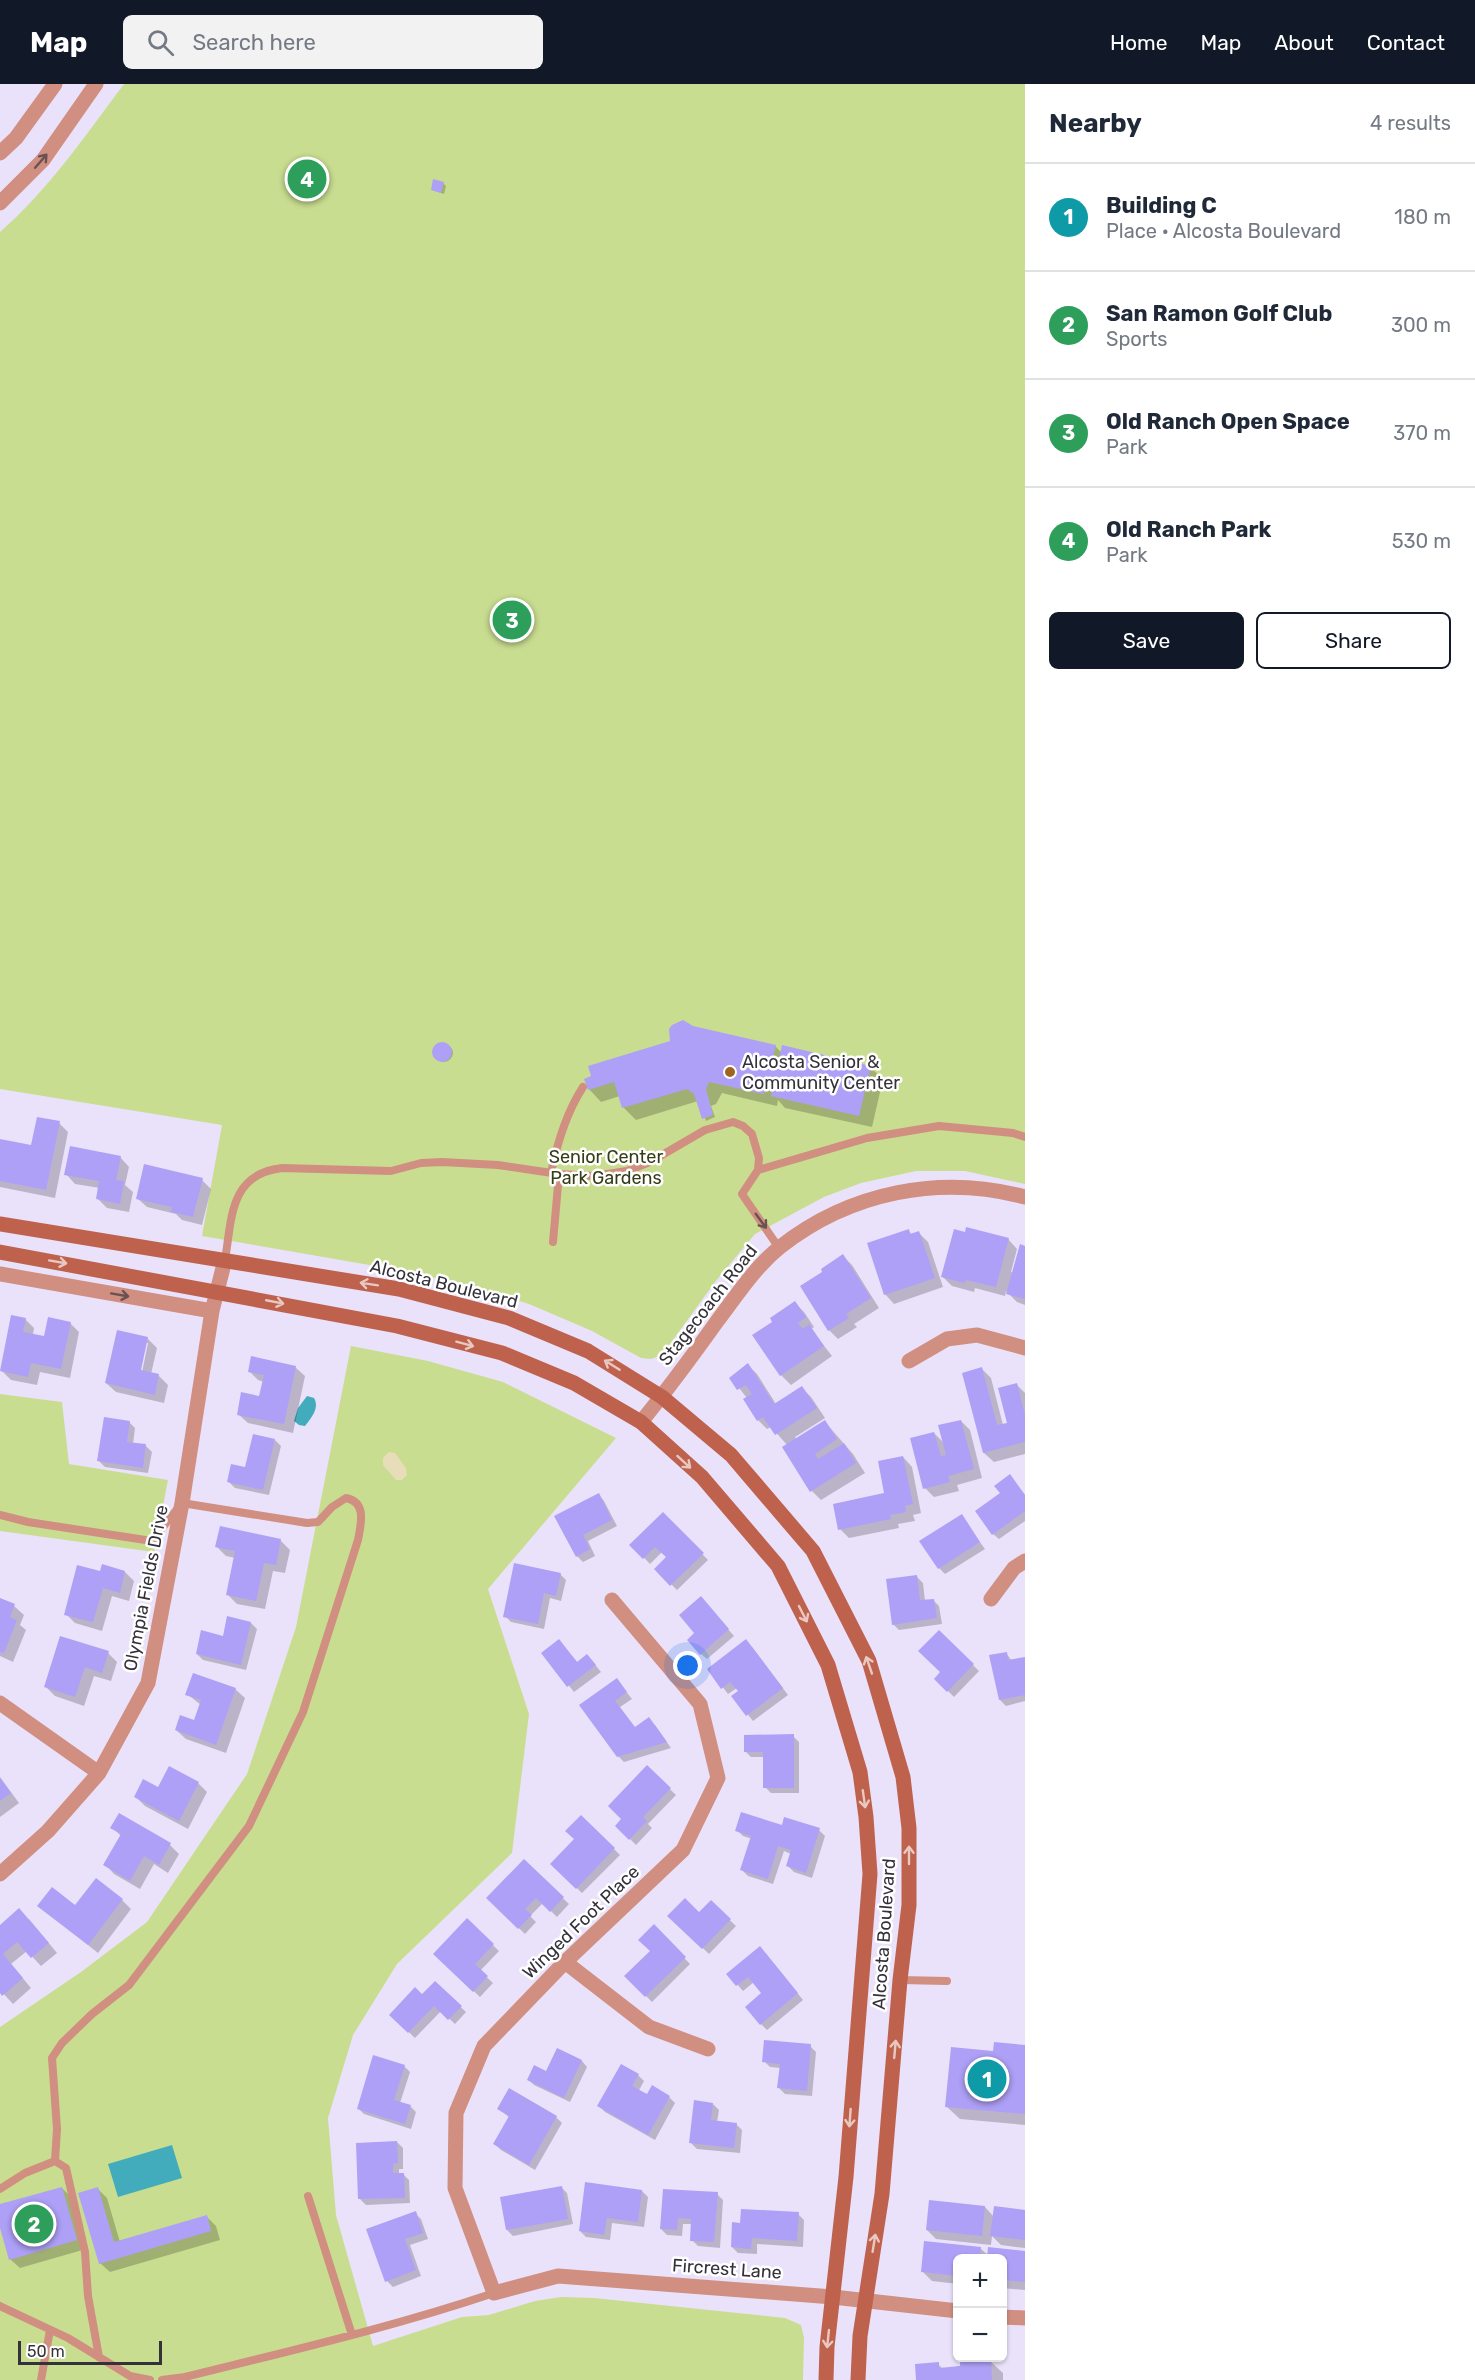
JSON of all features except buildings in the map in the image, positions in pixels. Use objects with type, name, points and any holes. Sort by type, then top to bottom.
[{"type":"main road","name":"Alcosta Boulevard","points":[[0,1224],[399,1289],[509,1318],[588,1351],[662,1396],[731,1455],[813,1551],[869,1661],[903,1777],[909,1828],[909,1905],[900,1980],[882,2194],[859,2344],[858,2380]]},
{"type":"main road","name":"Alcosta Boulevard","points":[[0,1252],[397,1326],[502,1353],[574,1383],[641,1422],[702,1477],[778,1566],[828,1665],[860,1772],[870,1874],[846,2177],[826,2380]]},
{"type":"street","points":[[0,153],[16,138],[55,84]]},
{"type":"street","points":[[0,203],[43,160],[96,84]]},
{"type":"street","name":"Stagecoach Road","points":[[641,1422],[748,1280],[779,1248],[838,1210],[911,1189],[957,1186],[1002,1191],[1025,1197]]},
{"type":"street","name":"Olympia Fields Drive","points":[[0,1874],[48,1831],[99,1773],[148,1683],[182,1503],[212,1311],[225,1260]]},
{"type":"street","points":[[0,1274],[212,1311]]},
{"type":"street","points":[[909,1361],[947,1339],[977,1335],[1025,1348]]},
{"type":"street","points":[[991,1599],[1014,1568],[1025,1561]]},
{"type":"street","name":"Winged Foot Place","points":[[494,2293],[455,2188],[456,2113],[484,2046],[565,1962],[683,1850],[718,1778],[700,1704],[612,1600]]},
{"type":"street","points":[[0,1703],[99,1773]]},
{"type":"street","points":[[565,1962],[649,2027],[708,2049]]},
{"type":"street","name":"Fircrest Lane","points":[[494,2293],[558,2276],[833,2297],[953,2312]]},
{"type":"street","points":[[1007,2317],[1025,2318]]},
{"type":"lane","points":[[554,1242],[555,1173],[559,1139],[577,1096],[583,1088]]},
{"type":"lane","points":[[225,1260],[236,1200],[241,1189],[252,1178],[266,1170],[282,1168],[391,1171],[421,1163],[442,1162],[498,1165],[594,1176],[627,1171],[650,1162],[705,1130],[733,1122],[743,1126],[752,1134],[758,1147],[758,1170],[742,1194],[779,1248]]},
{"type":"lane","points":[[758,1170],[867,1138],[939,1126],[1013,1133],[1025,1137]]},
{"type":"lane","points":[[0,1515],[28,1522],[152,1541],[182,1503],[307,1523],[318,1522],[332,1507],[346,1498],[353,1499],[361,1509],[362,1522],[303,1712],[249,1826],[129,1985],[62,2043],[52,2058],[57,2129],[56,2162]]},
{"type":"lane","points":[[900,1980],[947,1981]]},
{"type":"lane","points":[[0,2188],[25,2173],[56,2162]]},
{"type":"lane","points":[[56,2162],[66,2168],[85,2252],[88,2296],[99,2357]]},
{"type":"lane","points":[[308,2196],[352,2335]]},
{"type":"lane","points":[[162,2380],[185,2377],[352,2335],[494,2293]]},
{"type":"lane","points":[[0,2306],[50,2330],[130,2376],[150,2380]]},
{"type":"lane","points":[[41,2380],[50,2330]]},
{"type":"green space","name":"Senior Center Park Gardens","points":[[124,84],[1025,84],[1025,1184],[965,1171],[916,1171],[861,1183],[824,1197],[755,1234],[715,1282],[662,1355],[651,1359],[641,1358],[592,1331],[529,1304],[471,1286],[404,1271],[202,1236],[222,1125],[0,1089],[0,232],[35,198]]},
{"type":"green space","points":[[351,1346],[428,1361],[503,1382],[616,1438],[488,1589],[529,1714],[512,1853],[397,1964],[353,2035],[328,2118],[336,2215],[373,2346],[462,2317],[489,2315],[535,2301],[561,2297],[594,2298],[785,2318],[801,2325],[804,2338],[803,2380],[0,2380],[0,2027],[81,1972],[147,1922],[247,1774],[296,1627]]},
{"type":"green space","points":[[0,1394],[62,1402],[69,1464],[168,1480],[154,1552],[0,1531]]},
{"type":"sand","points":[[389,1452],[395,1453],[406,1468],[407,1475],[402,1480],[396,1480],[383,1465],[383,1458]]},
{"type":"water","points":[[307,1396],[314,1398],[315,1409],[305,1426],[299,1425],[294,1421],[298,1408]]},
{"type":"water","points":[[172,2145],[182,2178],[118,2197],[108,2164]]},
{"type":"place","name":"Old Ranch Park","points":[[307,179]]},
{"type":"place","name":"Old Ranch Open Space","points":[[512,620]]},
{"type":"place","name":"Alcosta Senior & Community Center","points":[[730,1072]]},
{"type":"place","name":"Building C","points":[[987,2079]]},
{"type":"place","name":"San Ramon Golf Club","points":[[34,2224]]}]
